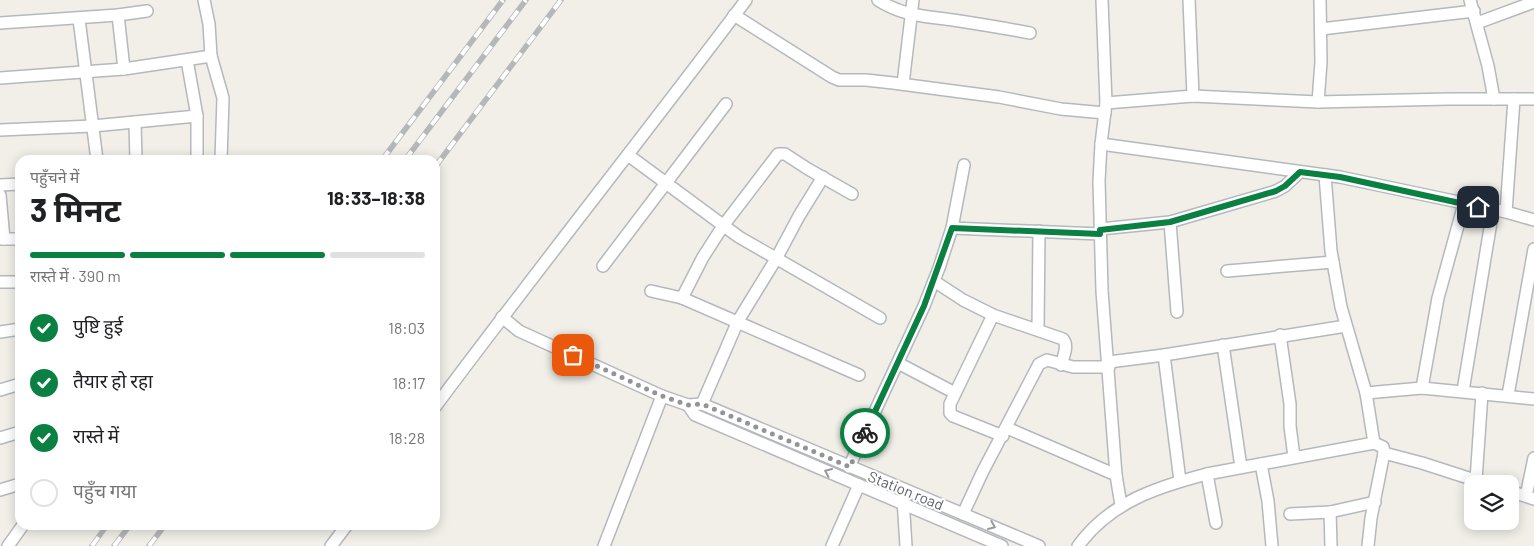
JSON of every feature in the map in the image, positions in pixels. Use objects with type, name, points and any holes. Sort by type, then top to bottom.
[{"type":"street","points":[[204,0],[209,24],[212,56],[222,98],[221,155]]},
{"type":"street","points":[[440,400],[746,0]]},
{"type":"street","points":[[878,0],[898,11],[912,15],[1030,33]]},
{"type":"street","points":[[903,84],[913,0]]},
{"type":"street","points":[[1102,0],[1106,108],[1101,144],[1099,181],[1102,291],[1116,475],[1121,505]]},
{"type":"street","points":[[1188,0],[1193,96]]},
{"type":"street","points":[[1318,102],[1321,29],[1320,0]]},
{"type":"street","points":[[1477,23],[1534,2]]},
{"type":"street","points":[[1321,29],[1472,6],[1488,66],[1494,99]]},
{"type":"street","points":[[0,23],[79,19],[147,11]]},
{"type":"street","points":[[118,15],[124,69]]},
{"type":"street","points":[[734,15],[839,80],[866,80],[903,84],[999,97],[1061,109],[1106,108],[1193,96],[1318,102],[1534,99]]},
{"type":"street","points":[[79,19],[96,155]]},
{"type":"street","points":[[0,78],[86,73],[212,56]]},
{"type":"street","points":[[187,60],[197,116],[197,155]]},
{"type":"street","points":[[1506,212],[1514,99]]},
{"type":"street","points":[[604,266],[726,104]]},
{"type":"street","points":[[0,130],[93,126],[197,116]]},
{"type":"street","points":[[135,122],[136,155]]},
{"type":"street","points":[[1101,144],[1326,175],[1506,212],[1534,220]]},
{"type":"street","points":[[682,298],[703,257],[723,226],[778,154],[785,154],[852,194]]},
{"type":"street","points":[[628,155],[723,226],[776,259],[880,318]]},
{"type":"street","points":[[850,467],[934,281],[952,228],[964,164]]},
{"type":"street","points":[[952,228],[1100,232],[1170,222],[1276,191],[1285,186],[1300,172]]},
{"type":"street","points":[[1326,175],[1333,262],[1341,307],[1366,393],[1374,443]]},
{"type":"street","points":[[702,404],[738,321],[776,259],[822,177]]},
{"type":"street","points":[[0,185],[15,184]]},
{"type":"street","points":[[0,195],[2,239],[15,239]]},
{"type":"street","points":[[1422,388],[1438,298],[1464,204]]},
{"type":"street","points":[[1463,391],[1493,210]]},
{"type":"street","points":[[1170,222],[1177,312]]},
{"type":"street","points":[[1038,330],[1039,231]]},
{"type":"street","points":[[1508,396],[1534,249]]},
{"type":"street","points":[[1227,271],[1333,262]]},
{"type":"street","points":[[934,281],[963,300],[993,315],[1057,336],[1065,342],[1066,346],[1061,365]]},
{"type":"street","points":[[0,282],[15,282]]},
{"type":"street","points":[[651,291],[682,298],[859,375]]},
{"type":"street","points":[[993,315],[950,404],[950,413],[1116,475]]},
{"type":"street","name":"Station road","points":[[502,317],[519,331],[662,396],[688,405],[702,404],[902,490],[1039,546]]},
{"type":"street","points":[[963,514],[1039,364],[1047,360],[1073,367],[1109,364],[1280,335],[1346,326]]},
{"type":"street","points":[[0,332],[15,330]]},
{"type":"street","points":[[1280,335],[1290,404],[1290,426],[1294,457]]},
{"type":"street","points":[[1223,345],[1241,468]]},
{"type":"street","points":[[1164,355],[1180,481]]},
{"type":"street","points":[[898,363],[955,393]]},
{"type":"street","points":[[0,390],[15,386]]},
{"type":"street","points":[[1366,393],[1422,388],[1534,399]]},
{"type":"street","points":[[1476,475],[1482,393]]},
{"type":"street","points":[[604,546],[662,396]]},
{"type":"street","name":"Station road","points":[[688,405],[695,414],[1002,546]]},
{"type":"street","points":[[0,438],[15,434]]},
{"type":"street","points":[[1078,546],[1095,526],[1121,505],[1180,481],[1207,474],[1374,443],[1383,447],[1384,453],[1368,546]]},
{"type":"street","points":[[1384,453],[1464,476]]},
{"type":"street","points":[[1530,498],[1534,458]]},
{"type":"street","points":[[1261,464],[1268,501],[1272,546]]},
{"type":"street","points":[[1207,474],[1216,523]]},
{"type":"street","points":[[832,546],[860,485]]},
{"type":"street","points":[[0,490],[15,486]]},
{"type":"street","points":[[902,490],[906,546]]},
{"type":"street","points":[[1290,514],[1330,512],[1375,502]]},
{"type":"street","points":[[1330,512],[1331,546]]},
{"type":"street","points":[[8,546],[19,530]]},
{"type":"street","points":[[331,546],[343,530]]},
{"type":"railway","points":[[386,155],[503,0]]},
{"type":"railway","points":[[409,155],[526,0]]},
{"type":"railway","points":[[440,160],[561,0]]},
{"type":"railway","points":[[92,546],[103,530]]},
{"type":"railway","points":[[114,546],[126,530]]},
{"type":"railway","points":[[149,546],[161,530]]},
{"type":"way so far","points":[[573,355],[662,396],[688,405],[702,404],[850,467],[865,433]]},
{"type":"route","points":[[865,433],[924,306],[952,228],[1100,234],[1100,230],[1170,222],[1276,191],[1293,180],[1300,172],[1340,177],[1478,207]]}]
